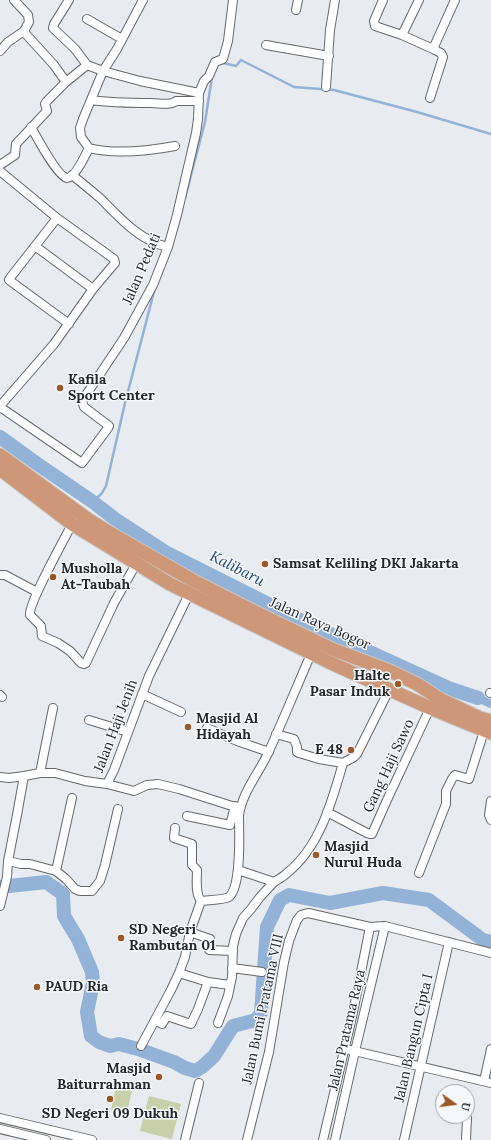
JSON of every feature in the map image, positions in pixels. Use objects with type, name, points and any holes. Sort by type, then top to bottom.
[{"type":"highway","name":"Jalan Raya Bogor","points":[[0,455],[100,526],[192,580],[332,649],[390,671],[417,684],[440,699],[480,718],[489,728]]},
{"type":"highway","name":"Jalan Raya Bogor","points":[[0,469],[72,524],[136,564],[189,594],[311,654],[389,690],[430,708],[489,728]]},
{"type":"street","points":[[0,51],[8,42],[24,31],[29,22],[29,18],[23,8],[14,0]]},
{"type":"street","points":[[69,0],[53,28],[88,64],[104,71],[199,97]]},
{"type":"street","points":[[143,0],[104,71],[83,119],[80,133],[82,139],[89,148],[106,152],[145,150],[175,146]]},
{"type":"street","name":"Jalan Pedati","points":[[56,218],[115,261],[93,288],[54,344],[0,407],[80,462],[84,463],[109,427],[84,407],[82,401],[124,338],[153,285],[168,247],[196,132],[199,97],[204,81],[209,76],[215,62],[223,59],[229,36],[234,0]]},
{"type":"street","points":[[296,10],[298,0]]},
{"type":"street","points":[[326,87],[332,15],[335,0]]},
{"type":"street","points":[[383,0],[374,21],[378,27],[402,35],[433,49],[441,53],[443,57],[430,98]]},
{"type":"street","points":[[402,35],[419,0]]},
{"type":"street","points":[[433,49],[455,0]]},
{"type":"street","points":[[87,19],[122,39]]},
{"type":"street","points":[[24,31],[54,65],[66,82]]},
{"type":"street","points":[[266,45],[329,56]]},
{"type":"street","points":[[0,165],[15,155],[16,144],[47,111],[45,104],[47,101],[66,82],[88,64]]},
{"type":"street","points":[[91,100],[115,103],[174,103],[177,101],[199,97]]},
{"type":"street","points":[[31,128],[58,171],[66,178],[69,178],[72,175],[89,148]]},
{"type":"street","points":[[0,171],[56,218],[10,278],[10,281],[69,324]]},
{"type":"street","points":[[72,175],[94,193],[123,222],[160,245],[168,247]]},
{"type":"street","points":[[35,246],[93,288]]},
{"type":"street","points":[[72,524],[37,592],[29,613],[41,626],[42,635],[70,651],[81,664],[86,663],[114,603],[136,564]]},
{"type":"street","points":[[0,575],[5,575],[37,592]]},
{"type":"street","name":"Jalan Haji Jenih","points":[[0,777],[9,778],[40,773],[54,773],[85,781],[107,784],[114,770],[149,676],[189,594]]},
{"type":"street","points":[[187,816],[230,825],[238,806],[269,752],[311,654]]},
{"type":"street","points":[[276,734],[294,739],[298,747],[297,752],[299,753],[343,763],[357,754],[389,690]]},
{"type":"street","points":[[142,694],[181,712]]},
{"type":"street","points":[[40,773],[53,708]]},
{"type":"street","name":"Gang Haji Sawo","points":[[327,812],[367,833],[372,834],[430,708]]},
{"type":"street","points":[[89,720],[128,732]]},
{"type":"street","points":[[207,728],[237,741],[269,752]]},
{"type":"street","points":[[419,873],[446,804],[446,791],[456,775],[469,779],[489,728]]},
{"type":"street","points":[[218,1023],[232,977],[233,951],[236,934],[243,918],[274,882],[288,873],[304,855],[314,840],[327,812],[343,763]]},
{"type":"street","points":[[0,906],[7,877],[6,872],[18,815],[24,776]]},
{"type":"street","points":[[107,784],[134,791],[147,785],[158,784],[238,806]]},
{"type":"street","points":[[56,871],[72,798]]},
{"type":"street","points":[[491,801],[489,815],[491,820]]},
{"type":"street","points":[[201,901],[226,898],[229,897],[233,891],[238,870],[238,806]]},
{"type":"street","points":[[8,861],[21,864],[30,864],[56,871],[66,879],[75,890],[92,891],[100,881],[118,809]]},
{"type":"street","points":[[141,1046],[179,972],[185,957],[190,932],[201,901],[198,894],[197,870],[192,865],[192,844],[174,838],[175,828]]},
{"type":"street","points":[[238,870],[274,882]]},
{"type":"street","name":"Jalan Bumi Pratama VIII","points":[[248,1140],[269,1052],[284,962],[296,920],[301,915],[308,913],[370,927],[385,926],[491,953]]},
{"type":"street","name":"Jalan Pratama Raya","points":[[335,1140],[385,926]]},
{"type":"street","name":"Jalan Pratama Raya","points":[[323,1140],[353,1010],[370,927]]},
{"type":"street","points":[[190,932],[210,939],[209,950],[233,951]]},
{"type":"street","name":"Jalan Bangun Cipta I","points":[[404,1140],[449,942]]},
{"type":"street","points":[[232,968],[262,972]]},
{"type":"street","points":[[179,972],[208,982],[230,985]]},
{"type":"street","points":[[155,1020],[162,1024],[167,1016],[191,1024],[208,982]]},
{"type":"street","points":[[344,1048],[488,1082],[491,1048]]},
{"type":"street","points":[[185,1140],[199,1083]]},
{"type":"street","points":[[0,1118],[90,1140]]},
{"type":"street","points":[[18,1137],[22,1124]]},
{"type":"street","points":[[466,1140],[467,1124]]},
{"type":"street","points":[[0,1129],[18,1137],[46,1140]]},
{"type":"green space","points":[[116,1087],[132,1090],[127,1113],[111,1110]]},
{"type":"green space","points":[[149,1096],[181,1104],[172,1139],[140,1131]]},
{"type":"waterway","points":[[219,64],[223,63],[236,66],[241,60],[294,87],[334,90],[417,112],[491,134]]},
{"type":"waterway","points":[[185,198],[205,122],[212,77]]},
{"type":"waterway","points":[[93,502],[102,493],[106,486],[125,403],[155,288]]},
{"type":"waterway","name":"Kalibaru","points":[[0,437],[115,519],[167,553],[304,622],[451,689],[478,698]]},
{"type":"waterway","points":[[478,698],[491,704]]},
{"type":"waterway","points":[[0,887],[46,882],[63,894],[64,916],[78,939],[92,972],[93,983],[87,1012],[91,1036],[99,1042],[110,1046],[119,1044],[138,1049],[195,1071],[214,1056],[233,1026],[256,1020],[261,1013],[267,927],[280,900],[289,895],[330,903],[383,893],[429,900],[483,940],[491,942]]},
{"type":"place","name":"Kafila Sport Center","points":[[60,388]]},
{"type":"place","name":"Samsat Keliling DKI Jakarta","points":[[265,564]]},
{"type":"place","name":"Musholla At-Taubah","points":[[53,577]]},
{"type":"place","name":"Halte Pasar Induk","points":[[398,684]]},
{"type":"place","name":"Masjid Al Hidayah","points":[[188,727]]},
{"type":"place","name":"E 48","points":[[351,750]]},
{"type":"place","name":"Masjid Nurul Huda","points":[[316,855]]},
{"type":"place","name":"SD Negeri Rambutan 01","points":[[121,938]]},
{"type":"place","name":"PAUD Ria","points":[[37,987]]},
{"type":"place","name":"Masjid Baiturrahman","points":[[159,1077]]},
{"type":"place","name":"SD Negeri 09 Dukuh","points":[[110,1099]]}]
